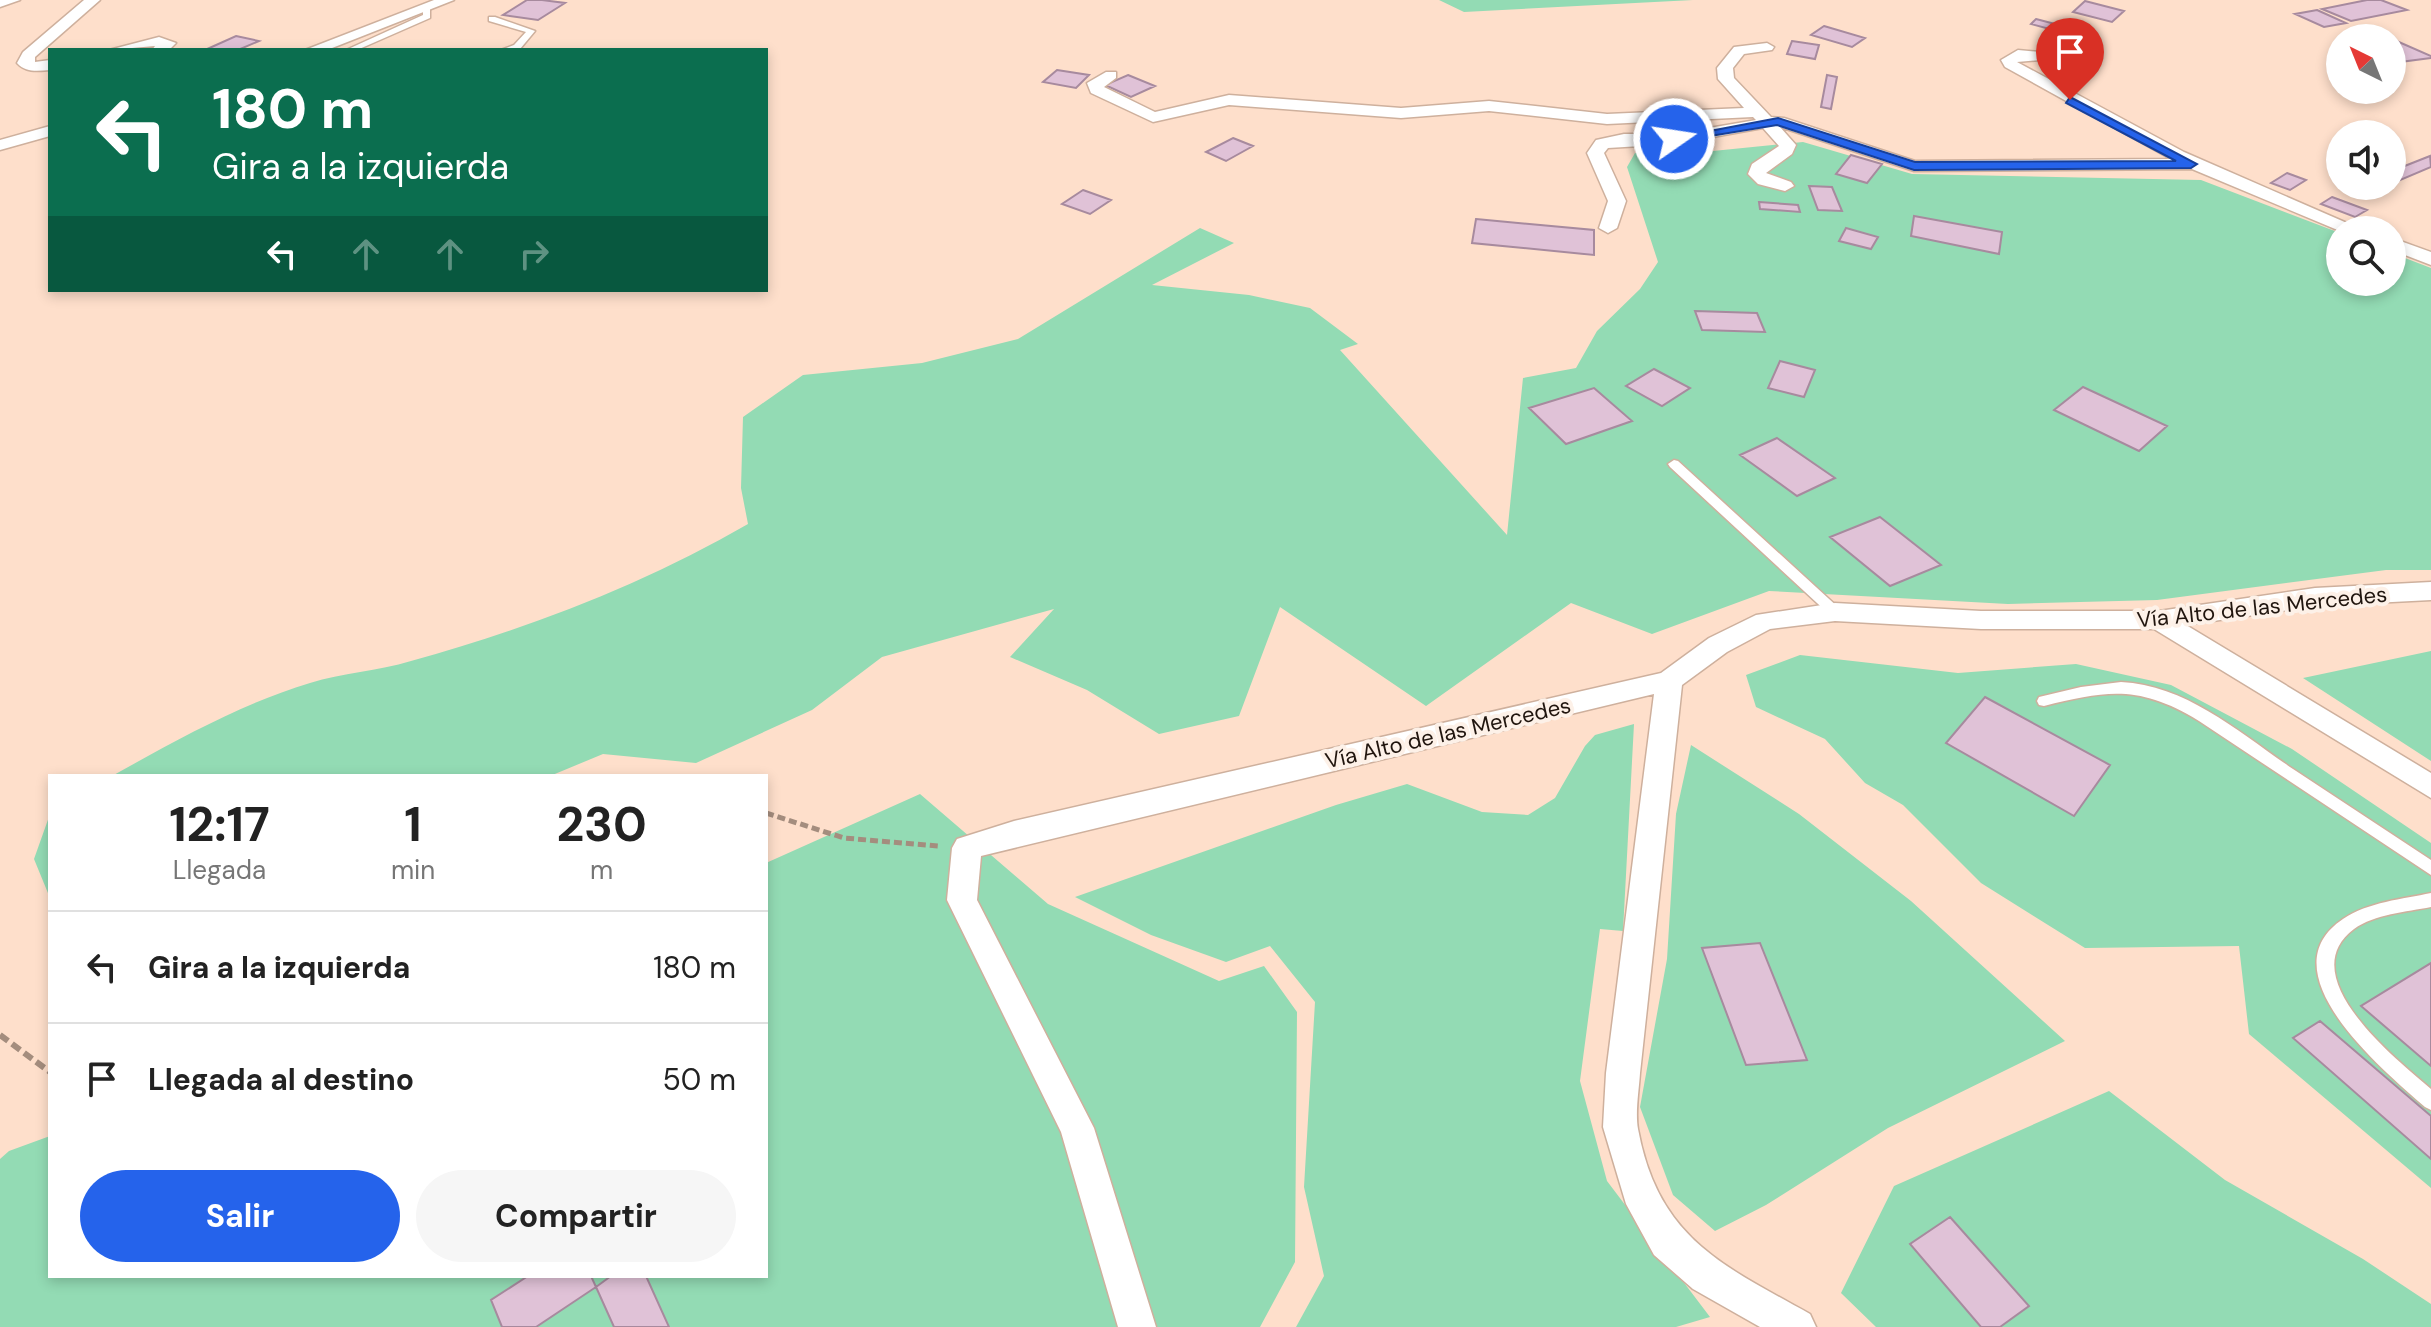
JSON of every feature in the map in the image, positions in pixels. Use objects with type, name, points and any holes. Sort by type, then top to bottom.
[{"type":"street","points":[[0,3],[13,0]]},
{"type":"street","points":[[48,65],[33,67],[25,63],[28,55],[93,0]]},
{"type":"street","points":[[319,48],[447,0]]},
{"type":"street","points":[[126,48],[159,41],[169,43],[163,48]]},
{"type":"street","points":[[1767,47],[1739,50],[1725,68],[1726,79],[1788,145],[1786,150],[1763,162],[1757,174],[1764,180],[1785,186]]},
{"type":"street","points":[[2046,56],[2018,55],[2009,60],[2010,64],[2070,100],[2191,164],[2326,219]]},
{"type":"street","points":[[1111,75],[1095,83],[1097,90],[1153,117],[1229,100],[1401,113],[1489,106],[1607,119],[1760,117],[1798,125],[1914,166],[2191,164]]},
{"type":"street","points":[[1608,228],[1617,201],[1595,153],[1602,144],[1624,139],[1674,139],[1760,117]]},
{"type":"street","points":[[0,145],[48,132]]},
{"type":"street","points":[[2406,249],[2431,259]]},
{"type":"street","name":"Vía Alto de las Mercedes","points":[[967,848],[1014,833],[1669,681],[1718,645],[1765,621],[1835,612],[1981,620],[2159,620],[2315,597],[2431,591]]},
{"type":"street","points":[[2159,620],[2431,787]]},
{"type":"street","points":[[1669,681],[1633,1010],[1623,1073],[1620,1127],[1627,1159],[1644,1204],[1667,1242],[1706,1276],[1797,1327]]},
{"type":"street","points":[[967,848],[962,900],[1077,1128],[1137,1327]]},
{"type":"lane","points":[[355,48],[427,16],[426,9]]},
{"type":"lane","points":[[492,19],[531,31],[513,48]]},
{"type":"lane","points":[[1674,464],[1835,612]]},
{"type":"lane","points":[[2044,701],[2084,691],[2123,690],[2145,690],[2167,698],[2222,730],[2431,868]]},
{"type":"lane","points":[[2431,900],[2372,914],[2346,925],[2329,945],[2326,968],[2330,990],[2344,1017],[2366,1043],[2431,1101]]},
{"type":"path","points":[[768,814],[844,838],[967,848]]},
{"type":"path","points":[[0,1035],[48,1071]]},
{"type":"green space","points":[[1439,0],[1693,0],[1464,12]]},
{"type":"green space","points":[[1803,142],[1912,174],[2201,180],[2326,228],[2326,296],[2406,296],[2406,258],[2431,268],[2431,570],[2386,570],[2157,600],[2008,604],[1769,591],[1652,634],[1571,603],[1426,706],[1280,607],[1239,716],[1159,734],[1087,690],[1010,657],[1054,609],[882,657],[812,710],[696,763],[603,754],[555,774],[116,774],[258,701],[322,680],[398,664],[498,635],[584,603],[667,567],[748,524],[741,488],[743,417],[803,375],[922,363],[1018,339],[1200,228],[1234,243],[1152,285],[1249,295],[1310,308],[1358,344],[1340,350],[1507,535],[1523,378],[1576,368],[1597,331],[1640,289],[1658,262],[1627,167],[1635,153],[1703,152]]},
{"type":"green space","points":[[2431,651],[2431,761],[2303,678]]},
{"type":"green space","points":[[1800,655],[1958,673],[2076,664],[2171,685],[2292,749],[2431,843],[2431,1188],[2249,1034],[2239,946],[2085,948],[1981,883],[1903,805],[1865,783],[1825,739],[1756,707],[1746,675]]},
{"type":"green space","points":[[1634,724],[1623,931],[1600,929],[1580,1081],[1607,1181],[1710,1317],[1676,1327],[1296,1327],[1324,1276],[1304,1187],[1315,1002],[1270,946],[1226,962],[1151,935],[1075,897],[1336,805],[1407,784],[1482,812],[1528,815],[1555,798],[1585,746],[1595,735]]},
{"type":"green space","points":[[1691,745],[1799,814],[1911,901],[2065,1041],[1888,1128],[1766,1205],[1715,1231],[1673,1195],[1640,1107],[1667,959],[1676,814]]},
{"type":"green space","points":[[920,794],[1048,904],[1219,981],[1264,966],[1297,1012],[1295,1262],[1260,1327],[0,1327],[0,1159],[9,1151],[48,1137],[48,1278],[768,1278],[768,862]]},
{"type":"green space","points":[[48,820],[48,893],[34,859]]},
{"type":"green space","points":[[2109,1091],[2225,1180],[2363,1259],[2431,1304],[2431,1327],[1876,1327],[1841,1293],[1894,1186]]},
{"type":"building","points":[[527,0],[565,3],[538,20],[503,15]]},
{"type":"building","points":[[2381,0],[2407,10],[2351,21],[2322,9]]},
{"type":"building","points":[[2085,1],[2124,11],[2112,22],[2073,12]]},
{"type":"building","points":[[2317,10],[2346,23],[2326,24],[2324,27],[2295,14]]},
{"type":"building","points":[[2036,19],[2059,25],[2053,30],[2031,24]]},
{"type":"building","points":[[1824,26],[1865,38],[1852,47],[1811,35]]},
{"type":"building","points":[[236,36],[259,41],[243,48],[209,48]]},
{"type":"building","points":[[1792,41],[1819,45],[1815,59],[1787,54]]},
{"type":"building","points":[[2406,45],[2431,56],[2406,61]]},
{"type":"building","points":[[1057,70],[1089,75],[1076,88],[1043,82]]},
{"type":"building","points":[[1128,75],[1155,86],[1131,97],[1105,85]]},
{"type":"building","points":[[1827,75],[1837,77],[1831,109],[1821,107]]},
{"type":"building","points":[[1233,138],[1253,146],[1226,161],[1206,152]]},
{"type":"building","points":[[1851,155],[1882,164],[1867,183],[1836,174]]},
{"type":"building","points":[[2430,156],[2431,167],[2406,178],[2406,165]]},
{"type":"building","points":[[2287,173],[2306,180],[2290,190],[2271,183]]},
{"type":"building","points":[[1809,186],[1832,187],[1842,211],[1818,210]]},
{"type":"building","points":[[1083,190],[1111,200],[1090,214],[1062,204]]},
{"type":"building","points":[[2327,200],[2340,200],[2367,210],[2352,216],[2321,204]]},
{"type":"building","points":[[1759,202],[1798,205],[1800,212],[1760,209]]},
{"type":"building","points":[[1914,216],[2002,232],[1999,254],[1911,236]]},
{"type":"building","points":[[1476,219],[1594,230],[1594,255],[1472,243]]},
{"type":"building","points":[[1846,228],[1878,237],[1871,249],[1839,241]]},
{"type":"building","points":[[1695,311],[1757,313],[1765,332],[1702,330]]},
{"type":"building","points":[[1780,361],[1815,370],[1804,397],[1768,388]]},
{"type":"building","points":[[1654,369],[1690,388],[1662,406],[1626,386]]},
{"type":"building","points":[[2083,387],[2167,426],[2139,451],[2054,410]]},
{"type":"building","points":[[1594,388],[1632,421],[1566,444],[1529,408]]},
{"type":"building","points":[[1777,438],[1835,478],[1797,496],[1740,455]]},
{"type":"building","points":[[1880,517],[1941,565],[1890,586],[1830,537]]},
{"type":"building","points":[[1985,697],[2110,765],[2074,816],[1946,743]]},
{"type":"building","points":[[1760,943],[1807,1060],[1746,1065],[1702,948]]},
{"type":"building","points":[[2431,963],[2431,1066],[2361,1006]]},
{"type":"building","points":[[2320,1021],[2431,1116],[2431,1159],[2293,1038]]},
{"type":"building","points":[[1950,1217],[2029,1306],[2000,1327],[1981,1327],[1910,1244]]},
{"type":"building","points":[[525,1278],[592,1278],[596,1287],[536,1327],[502,1327],[491,1300]]},
{"type":"building","points":[[608,1278],[647,1278],[669,1327],[614,1327],[596,1287]]},
{"type":"route","points":[[1674,139],[1778,121],[1798,125],[1881,157],[1914,166],[2191,164],[2070,100]]}]
